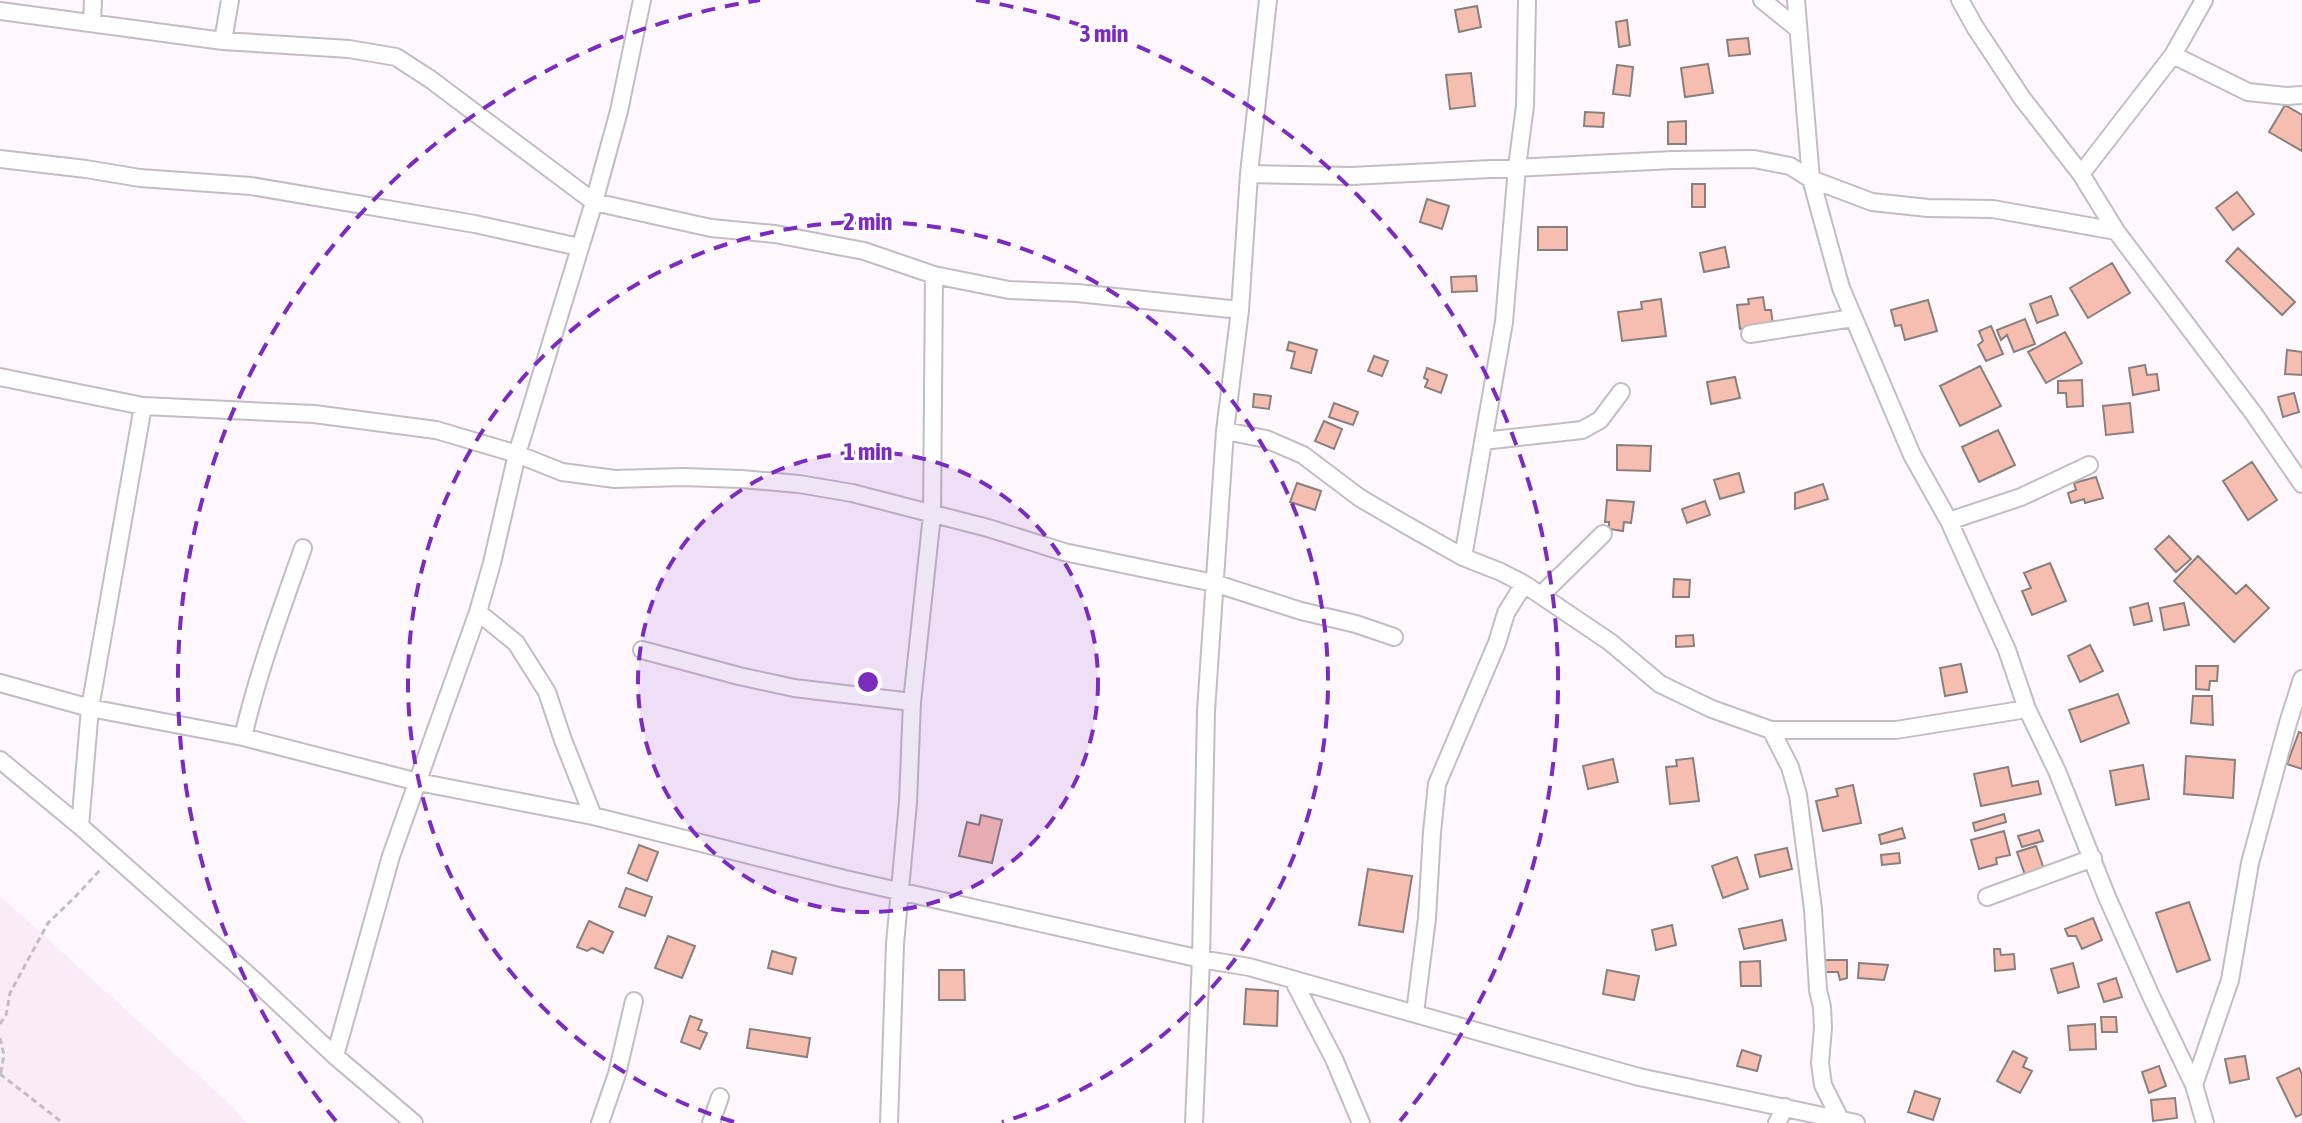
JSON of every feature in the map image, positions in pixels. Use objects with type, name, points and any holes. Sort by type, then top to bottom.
[{"type":"street","points":[[92,22],[93,0]]},
{"type":"street","points":[[223,41],[230,0]]},
{"type":"street","points":[[335,1056],[391,856],[478,612],[517,454],[619,111],[642,0]]},
{"type":"street","points":[[1194,1123],[1206,711],[1214,583],[1225,431],[1240,310],[1249,174],[1268,0]]},
{"type":"street","points":[[1463,557],[1504,322],[1525,106],[1527,0]]},
{"type":"street","points":[[1762,0],[1798,29]]},
{"type":"street","points":[[1796,0],[1811,179],[1841,288],[1912,455],[1949,521],[2007,650],[2027,709],[2052,761],[2107,897],[2194,1085],[2205,1123]]},
{"type":"street","points":[[1960,0],[2022,98],[2081,174],[2116,231],[2254,414],[2302,484]]},
{"type":"street","points":[[2081,174],[2173,55],[2204,0]]},
{"type":"street","points":[[0,11],[223,41],[349,49],[396,57],[594,202],[711,228],[775,234],[864,251],[934,275],[1009,290],[1077,293],[1240,310]]},
{"type":"street","points":[[2173,55],[2248,92],[2302,95]]},
{"type":"street","points":[[0,159],[140,178],[251,186],[475,224],[579,247]]},
{"type":"street","points":[[1249,174],[1351,176],[1673,160],[1754,159],[1790,166],[1811,179],[1872,202],[1928,208],[1993,209],[2116,231]]},
{"type":"street","points":[[889,1123],[895,944],[908,802],[912,702],[932,515],[934,275]]},
{"type":"street","points":[[1750,334],[1853,318]]},
{"type":"street","points":[[0,377],[143,406],[314,414],[436,430],[517,454],[562,472],[615,479],[683,477],[799,484],[852,493],[988,528],[1064,552],[1214,583],[1394,637]]},
{"type":"street","points":[[1483,441],[1582,430],[1600,420],[1621,392]]},
{"type":"street","points":[[80,826],[90,708],[143,406]]},
{"type":"street","points":[[1225,431],[1266,439],[1303,455],[1360,498],[1463,557],[1524,584],[1610,642],[1660,684],[1712,709],[1771,730],[1896,730],[2027,709]]},
{"type":"street","points":[[1949,521],[2021,497],[2089,465]]},
{"type":"street","points":[[1541,595],[1603,534]]},
{"type":"street","points":[[243,737],[276,620],[303,548]]},
{"type":"street","points":[[1415,1013],[1427,918],[1437,784],[1497,643],[1506,613],[1524,584]]},
{"type":"street","points":[[478,612],[516,643],[547,692],[593,816]]},
{"type":"street","points":[[642,650],[794,688],[912,702]]},
{"type":"street","points":[[2194,1085],[2230,980],[2250,863],[2302,679]]},
{"type":"street","points":[[0,683],[90,708],[243,737],[418,782],[593,816],[845,879],[1249,967],[1781,1115],[1848,1121]]},
{"type":"street","points":[[1771,730],[1790,767],[1798,795],[1822,1007],[1820,1063],[1823,1085],[1848,1121]]},
{"type":"street","points":[[0,760],[80,826],[335,1056],[414,1123]]},
{"type":"street","points":[[1987,897],[2093,858]]},
{"type":"street","points":[[1293,980],[1334,1059],[1361,1123]]},
{"type":"street","points":[[600,1123],[617,1074],[634,1001]]},
{"type":"street","points":[[711,1123],[720,1097]]},
{"type":"path","points":[[0,1024],[6,1015],[10,993],[48,923],[102,868],[105,850]]},
{"type":"path","points":[[0,1038],[4,1055],[0,1075],[63,1123]]},
{"type":"shaded area","points":[[0,896],[234,1108],[246,1123],[0,1123]]},
{"type":"building","points":[[1477,6],[1481,27],[1459,32],[1455,10]]},
{"type":"building","points":[[1627,20],[1630,45],[1619,47],[1616,22]]},
{"type":"building","points":[[1748,38],[1750,54],[1729,56],[1727,40]]},
{"type":"building","points":[[1708,64],[1713,93],[1685,97],[1681,68]]},
{"type":"building","points":[[1617,65],[1633,67],[1630,96],[1613,94]]},
{"type":"building","points":[[1471,73],[1475,106],[1450,109],[1446,75]]},
{"type":"building","points":[[2285,105],[2302,115],[2302,151],[2269,132]]},
{"type":"building","points":[[1585,112],[1604,113],[1603,127],[1584,126]]},
{"type":"building","points":[[1686,121],[1686,144],[1668,144],[1668,122]]},
{"type":"building","points":[[1692,184],[1705,184],[1705,207],[1692,207]]},
{"type":"building","points":[[2237,192],[2254,214],[2233,230],[2216,208]]},
{"type":"building","points":[[1427,199],[1449,206],[1442,229],[1420,222]]},
{"type":"building","points":[[1538,227],[1567,227],[1567,250],[1538,250]]},
{"type":"building","points":[[1725,247],[1729,267],[1704,272],[1700,253]]},
{"type":"building","points":[[2238,248],[2295,302],[2282,315],[2226,261]]},
{"type":"building","points":[[2112,263],[2130,293],[2088,318],[2070,288]]},
{"type":"building","points":[[1476,276],[1477,291],[1452,292],[1451,277]]},
{"type":"building","points":[[2051,296],[2058,315],[2037,323],[2030,304]]},
{"type":"building","points":[[1763,297],[1765,310],[1771,310],[1773,325],[1740,329],[1737,305],[1749,304],[1748,299]]},
{"type":"building","points":[[1661,299],[1666,336],[1622,341],[1618,312],[1642,309],[1641,302]]},
{"type":"building","points":[[1928,300],[1937,331],[1905,340],[1901,325],[1895,326],[1891,310]]},
{"type":"building","points":[[2025,319],[2035,344],[2014,352],[2007,335],[2001,340],[1997,330]]},
{"type":"building","points":[[1991,326],[2003,354],[1986,361],[1978,345],[1983,341],[1979,331]]},
{"type":"building","points":[[2065,332],[2082,363],[2046,383],[2028,352]]},
{"type":"building","points":[[1289,342],[1317,350],[1311,373],[1291,368],[1295,352],[1287,350]]},
{"type":"building","points":[[2287,350],[2302,352],[2302,375],[2285,374]]},
{"type":"building","points":[[1374,356],[1388,361],[1382,376],[1368,371]]},
{"type":"building","points":[[2145,365],[2147,375],[2157,374],[2159,390],[2133,395],[2129,368]]},
{"type":"building","points":[[1980,366],[2001,406],[1960,426],[1940,386]]},
{"type":"building","points":[[1427,368],[1447,375],[1441,393],[1425,387]]},
{"type":"building","points":[[1735,377],[1740,398],[1711,404],[1707,382]]},
{"type":"building","points":[[2082,380],[2083,406],[2067,407],[2066,393],[2058,393],[2058,381]]},
{"type":"building","points":[[2294,393],[2299,412],[2283,417],[2278,397]]},
{"type":"building","points":[[1254,394],[1271,396],[1269,409],[1253,407]]},
{"type":"building","points":[[1334,403],[1358,412],[1353,425],[1329,417]]},
{"type":"building","points":[[2130,403],[2133,432],[2106,435],[2103,406]]},
{"type":"building","points":[[1324,421],[1342,429],[1334,449],[1315,441]]},
{"type":"building","points":[[1998,430],[2015,465],[1979,482],[1962,447]]},
{"type":"building","points":[[1617,445],[1651,446],[1650,471],[1617,470]]},
{"type":"building","points":[[2252,462],[2277,500],[2248,520],[2223,481]]},
{"type":"building","points":[[1739,473],[1744,492],[1720,499],[1714,480]]},
{"type":"building","points":[[2096,477],[2103,498],[2071,503],[2068,493],[2076,490],[2074,483]]},
{"type":"building","points":[[1297,483],[1321,491],[1315,510],[1290,502]]},
{"type":"building","points":[[1823,484],[1828,499],[1795,509],[1795,493]]},
{"type":"building","points":[[1607,500],[1634,502],[1631,523],[1624,522],[1623,531],[1609,529],[1609,522],[1605,522]]},
{"type":"building","points":[[1705,501],[1710,515],[1687,523],[1682,509]]},
{"type":"building","points":[[2169,536],[2191,559],[2176,572],[2155,549]]},
{"type":"building","points":[[2198,556],[2236,594],[2246,585],[2269,608],[2234,642],[2174,581]]},
{"type":"building","points":[[2050,563],[2066,601],[2032,615],[2022,591],[2031,588],[2024,573]]},
{"type":"building","points":[[1674,579],[1690,580],[1689,597],[1673,597]]},
{"type":"building","points":[[2148,603],[2152,621],[2134,625],[2130,608]]},
{"type":"building","points":[[2184,603],[2189,625],[2164,630],[2160,608]]},
{"type":"building","points":[[1693,635],[1694,646],[1676,647],[1676,636]]},
{"type":"building","points":[[2090,645],[2103,671],[2080,682],[2068,656]]},
{"type":"building","points":[[1961,664],[1967,692],[1945,696],[1940,668]]},
{"type":"building","points":[[2196,666],[2218,666],[2217,681],[2210,681],[2209,690],[2196,689]]},
{"type":"building","points":[[2118,694],[2129,723],[2081,742],[2069,710]]},
{"type":"building","points":[[2193,696],[2212,696],[2213,725],[2191,723]]},
{"type":"building","points":[[2299,732],[2302,733],[2302,769],[2287,764]]},
{"type":"building","points":[[2186,756],[2235,760],[2233,798],[2184,794]]},
{"type":"building","points":[[1693,758],[1699,801],[1670,804],[1666,767],[1677,766],[1676,760]]},
{"type":"building","points":[[1613,759],[1618,782],[1588,789],[1583,766]]},
{"type":"building","points":[[2143,765],[2149,799],[2116,805],[2110,771]]},
{"type":"building","points":[[2008,767],[2012,786],[2038,781],[2041,794],[1981,806],[1974,774]]},
{"type":"building","points":[[1853,785],[1861,823],[1823,831],[1816,801],[1838,796],[1836,789]]},
{"type":"building","points":[[2004,814],[2006,822],[1975,831],[1973,823]]},
{"type":"building","points":[[981,815],[1002,820],[992,863],[959,856],[967,822],[979,825]]},
{"type":"building","points":[[1902,828],[1905,838],[1881,844],[1879,835]]},
{"type":"building","points":[[2039,830],[2043,841],[2022,847],[2018,836]]},
{"type":"building","points":[[2004,831],[2010,855],[1996,858],[1997,864],[1979,869],[1971,840]]},
{"type":"building","points":[[639,845],[658,852],[647,881],[628,873]]},
{"type":"building","points":[[2036,846],[2044,869],[2025,875],[2017,852]]},
{"type":"building","points":[[1787,848],[1792,869],[1760,877],[1755,855]]},
{"type":"building","points":[[1899,853],[1900,863],[1882,865],[1881,855]]},
{"type":"building","points":[[1737,857],[1748,889],[1723,898],[1712,866]]},
{"type":"building","points":[[1368,869],[1412,876],[1403,932],[1359,925]]},
{"type":"building","points":[[626,888],[652,897],[645,916],[619,907]]},
{"type":"building","points":[[2189,902],[2210,960],[2177,972],[2156,913]]},
{"type":"building","points":[[2093,918],[2102,940],[2082,949],[2076,936],[2068,936],[2065,929]]},
{"type":"building","points":[[1782,920],[1786,940],[1744,949],[1739,929]]},
{"type":"building","points":[[589,921],[613,932],[603,953],[577,947]]},
{"type":"building","points":[[1672,925],[1676,945],[1656,950],[1652,930]]},
{"type":"building","points":[[668,936],[695,946],[682,978],[655,968]]},
{"type":"building","points":[[1994,949],[2000,949],[2001,955],[2014,954],[2015,969],[1995,971]]},
{"type":"building","points":[[772,951],[796,958],[792,974],[768,968]]},
{"type":"building","points":[[1825,960],[1847,960],[1847,978],[1840,980],[1838,972],[1825,972]]},
{"type":"building","points":[[1760,961],[1761,986],[1741,986],[1740,962]]},
{"type":"building","points":[[1859,963],[1888,965],[1884,980],[1858,978]]},
{"type":"building","points":[[2073,963],[2079,987],[2058,993],[2051,969]]},
{"type":"building","points":[[939,970],[964,970],[965,1000],[939,1000]]},
{"type":"building","points":[[1607,970],[1639,976],[1634,1000],[1603,994]]},
{"type":"building","points":[[2116,978],[2122,997],[2104,1002],[2098,984]]},
{"type":"building","points":[[1246,989],[1278,991],[1277,1026],[1244,1024]]},
{"type":"building","points":[[690,1016],[702,1020],[698,1030],[707,1033],[700,1049],[681,1042]]},
{"type":"building","points":[[2101,1017],[2116,1017],[2117,1032],[2102,1032]]},
{"type":"building","points":[[2095,1024],[2096,1049],[2070,1050],[2068,1026]]},
{"type":"building","points":[[750,1029],[810,1038],[807,1057],[747,1048]]},
{"type":"building","points":[[1742,1050],[1761,1056],[1757,1071],[1737,1066]]},
{"type":"building","points":[[2013,1051],[2027,1058],[2023,1067],[2032,1071],[2020,1093],[1997,1081]]},
{"type":"building","points":[[2245,1056],[2249,1079],[2230,1083],[2225,1059]]},
{"type":"building","points":[[2159,1066],[2166,1086],[2149,1093],[2142,1072]]},
{"type":"building","points":[[2299,1068],[2302,1074],[2302,1114],[2296,1117],[2277,1078]]},
{"type":"building","points":[[1915,1091],[1940,1099],[1933,1120],[1908,1112]]},
{"type":"building","points":[[2175,1098],[2177,1118],[2153,1121],[2151,1100]]}]
